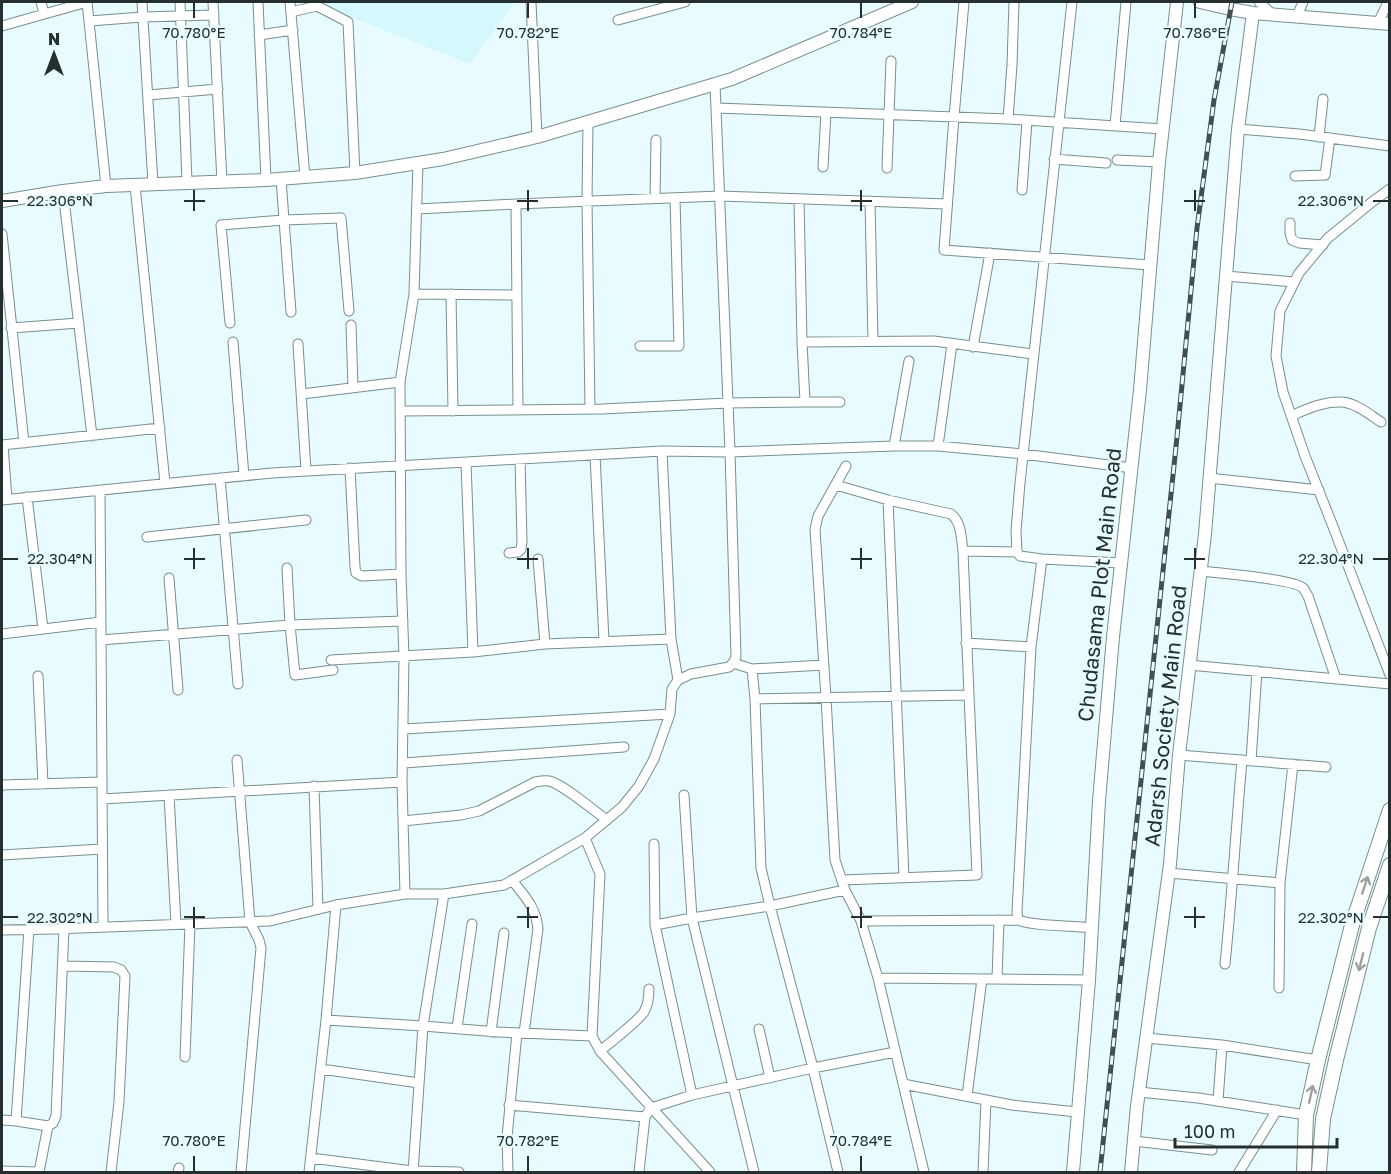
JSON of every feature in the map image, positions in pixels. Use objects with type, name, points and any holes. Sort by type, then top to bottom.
[{"type":"main road","points":[[1304,1173],[1306,1115],[1318,1060],[1352,925],[1389,810]]},
{"type":"main road","points":[[1319,1173],[1323,1119],[1336,1060],[1370,928],[1389,865]]},
{"type":"street","points":[[41,2],[44,14]]},
{"type":"street","points":[[2,26],[87,2],[106,186]]},
{"type":"street","points":[[142,2],[153,184]]},
{"type":"street","points":[[180,2],[187,182]]},
{"type":"street","points":[[213,2],[222,182]]},
{"type":"street","points":[[258,2],[267,180]]},
{"type":"street","points":[[531,2],[537,137]]},
{"type":"street","points":[[618,20],[685,2]]},
{"type":"street","points":[[2,201],[106,186],[267,180],[355,173],[443,159],[537,137],[732,79],[912,2]]},
{"type":"street","points":[[964,2],[944,250],[1150,265]]},
{"type":"street","points":[[1008,119],[1014,2]]},
{"type":"street","points":[[1072,2],[1033,354],[1016,531],[1017,552],[1020,556],[1042,559],[1121,563]]},
{"type":"street","points":[[1115,126],[1126,2]]},
{"type":"street","name":"Chudasama Plot Main Road","points":[[1072,1173],[1089,980],[1100,789],[1113,637],[1140,390],[1159,162],[1177,2]]},
{"type":"street","points":[[1200,2],[1230,9],[1256,7],[1271,13],[1384,23],[1388,2]]},
{"type":"street","points":[[1298,16],[1303,2]]},
{"type":"street","points":[[305,177],[291,7],[317,6],[348,22],[355,173]]},
{"type":"street","name":"Adarsh Society Main Road","points":[[1131,1173],[1139,1092],[1169,873],[1179,755],[1205,534],[1238,129],[1256,7]]},
{"type":"street","points":[[89,21],[214,15]]},
{"type":"street","points":[[260,35],[293,30]]},
{"type":"street","points":[[887,168],[891,61]]},
{"type":"street","points":[[2,930],[270,921],[336,905],[405,894],[444,894],[504,885],[585,838],[622,807],[639,786],[654,759],[669,714],[672,689],[678,680],[691,674],[729,667],[736,657],[715,84]]},
{"type":"street","points":[[148,95],[218,89]]},
{"type":"street","points":[[1319,137],[1323,99]]},
{"type":"street","points":[[716,108],[1008,119],[1115,126],[1164,123]]},
{"type":"street","points":[[823,166],[826,112]]},
{"type":"street","points":[[588,121],[590,409]]},
{"type":"street","points":[[1023,190],[1027,121]]},
{"type":"street","points":[[1238,129],[1389,146]]},
{"type":"street","points":[[1295,176],[1325,175],[1330,138]]},
{"type":"street","points":[[656,140],[656,198]]},
{"type":"street","points":[[1054,159],[1106,163]]},
{"type":"street","points":[[1117,160],[1159,162]]},
{"type":"street","points":[[405,894],[402,782],[404,657],[400,382],[414,294],[418,163]]},
{"type":"street","points":[[281,179],[291,312]]},
{"type":"street","points":[[135,185],[165,483]]},
{"type":"street","points":[[1389,189],[1328,238],[1299,273],[1280,311],[1276,356],[1283,392],[1305,456],[1389,675]]},
{"type":"street","points":[[63,191],[92,436]]},
{"type":"street","points":[[417,209],[720,196],[947,204]]},
{"type":"street","points":[[640,346],[679,346],[675,198]]},
{"type":"street","points":[[799,199],[805,402]]},
{"type":"street","points":[[870,201],[873,341]]},
{"type":"street","points":[[516,204],[518,410]]},
{"type":"street","points":[[230,323],[221,225],[341,218],[349,311]]},
{"type":"street","points":[[1290,223],[1292,240],[1299,243],[1323,245]]},
{"type":"street","points":[[2,234],[24,443]]},
{"type":"street","points":[[974,347],[990,253]]},
{"type":"street","points":[[1226,276],[1294,282]]},
{"type":"street","points":[[414,294],[517,295]]},
{"type":"street","points":[[451,294],[453,411]]},
{"type":"street","points":[[11,328],[79,323]]},
{"type":"street","points":[[351,325],[353,387]]},
{"type":"street","points":[[802,342],[934,341],[1033,354]]},
{"type":"street","points":[[233,342],[244,476]]},
{"type":"street","points":[[298,344],[306,471]]},
{"type":"street","points":[[938,446],[952,344]]},
{"type":"street","points":[[894,446],[909,362]]},
{"type":"street","points":[[302,394],[400,382]]},
{"type":"street","points":[[400,411],[590,409],[728,403],[840,402]]},
{"type":"street","points":[[1291,416],[1314,406],[1343,402],[1356,406],[1381,422]]},
{"type":"street","points":[[160,429],[2,445],[4,500],[306,471],[662,451],[730,452],[938,446],[1132,468]]},
{"type":"street","points":[[662,451],[671,639],[678,680]]},
{"type":"street","points":[[595,455],[604,641]]},
{"type":"street","points":[[509,553],[518,552],[522,542],[520,459]]},
{"type":"street","points":[[466,462],[473,652]]},
{"type":"street","points":[[846,466],[818,516],[815,529],[835,860],[845,890],[861,921],[878,978],[924,1173]]},
{"type":"street","points":[[350,468],[356,573],[362,576],[401,574]]},
{"type":"street","points":[[220,478],[238,684]]},
{"type":"street","points":[[1209,478],[1319,490]]},
{"type":"street","points":[[836,485],[888,500],[951,514],[957,519],[963,551],[977,875],[842,880]]},
{"type":"street","points":[[100,490],[103,927]]},
{"type":"street","points":[[27,497],[43,629]]},
{"type":"street","points":[[888,500],[904,877]]},
{"type":"street","points":[[147,537],[306,520]]},
{"type":"street","points":[[963,551],[1017,552]]},
{"type":"street","points":[[1018,920],[1017,896],[1031,647],[1042,559]]},
{"type":"street","points":[[538,560],[545,644]]},
{"type":"street","points":[[287,568],[295,675],[332,665],[404,657],[545,644],[671,639]]},
{"type":"street","points":[[1200,572],[1253,577],[1302,586],[1308,596],[1336,679]]},
{"type":"street","points":[[169,578],[178,690]]},
{"type":"street","points":[[101,640],[290,625],[403,621]]},
{"type":"street","points":[[2,634],[101,622]]},
{"type":"street","points":[[966,643],[1031,647]]},
{"type":"street","points":[[733,663],[752,669],[824,665]]},
{"type":"street","points":[[1189,665],[1389,684]]},
{"type":"street","points":[[752,669],[761,868],[838,1173]]},
{"type":"street","points":[[1225,964],[1232,878],[1257,671]]},
{"type":"street","points":[[38,676],[43,784]]},
{"type":"street","points":[[755,699],[969,695]]},
{"type":"street","points":[[404,729],[669,714]]},
{"type":"street","points":[[404,763],[624,747]]},
{"type":"street","points":[[1179,755],[1326,767]]},
{"type":"street","points":[[237,760],[250,922],[261,948],[241,1173]]},
{"type":"street","points":[[1279,988],[1280,883],[1293,764]]},
{"type":"street","points":[[403,821],[479,811],[543,780],[561,787],[607,820]]},
{"type":"street","points":[[2,785],[102,782]]},
{"type":"street","points":[[102,798],[402,782]]},
{"type":"street","points":[[314,786],[318,909]]},
{"type":"street","points":[[169,795],[176,924]]},
{"type":"street","points":[[684,795],[692,918],[754,1173]]},
{"type":"street","points":[[585,838],[600,874],[592,1036],[600,1051],[710,1173]]},
{"type":"street","points":[[654,844],[655,925],[692,1095]]},
{"type":"street","points":[[2,855],[102,849]]},
{"type":"street","points":[[1169,873],[1280,883]]},
{"type":"street","points":[[508,1173],[509,1106],[538,929],[533,907],[512,880]]},
{"type":"street","points":[[655,925],[770,906],[845,890]]},
{"type":"street","points":[[413,1172],[423,1026],[444,894]]},
{"type":"street","points":[[309,1173],[336,905]]},
{"type":"street","points":[[997,979],[999,920]]},
{"type":"street","points":[[861,921],[1018,920],[1027,923],[1092,928]]},
{"type":"street","points":[[185,1057],[190,924]]},
{"type":"street","points":[[457,1028],[472,924]]},
{"type":"street","points":[[16,1121],[28,929]]},
{"type":"street","points":[[2,1120],[48,1126],[53,1123],[56,1116],[64,929]]},
{"type":"street","points":[[491,1032],[504,933]]},
{"type":"street","points":[[63,966],[114,967],[122,970],[125,976],[119,1102],[111,1173]]},
{"type":"street","points":[[878,978],[1089,980]]},
{"type":"street","points":[[967,1096],[982,979]]},
{"type":"street","points":[[600,1051],[644,1011],[648,1002],[649,989]]},
{"type":"street","points":[[326,1020],[491,1032],[592,1036]]},
{"type":"street","points":[[759,1029],[770,1078]]},
{"type":"street","points":[[1146,1038],[1222,1045],[1318,1060]]},
{"type":"street","points":[[1218,1101],[1222,1045]]},
{"type":"street","points":[[639,1173],[645,1117],[651,1108],[692,1095],[895,1052]]},
{"type":"street","points":[[321,1069],[419,1083]]},
{"type":"street","points":[[903,1084],[1012,1105],[1077,1112]]},
{"type":"street","points":[[1139,1092],[1218,1101],[1306,1115]]},
{"type":"street","points":[[983,1173],[986,1100]]},
{"type":"street","points":[[509,1106],[645,1117]]},
{"type":"street","points":[[1239,1173],[1277,1110]]},
{"type":"street","points":[[2,1171],[39,1172],[48,1126]]},
{"type":"street","points":[[1134,1141],[1212,1150]]},
{"type":"street","points":[[310,1158],[413,1172],[459,1173]]},
{"type":"shaded area","points":[[312,2],[515,2],[470,64]]},
{"type":"railway","points":[[1100,1172],[1197,228],[1214,100],[1232,2]]}]
